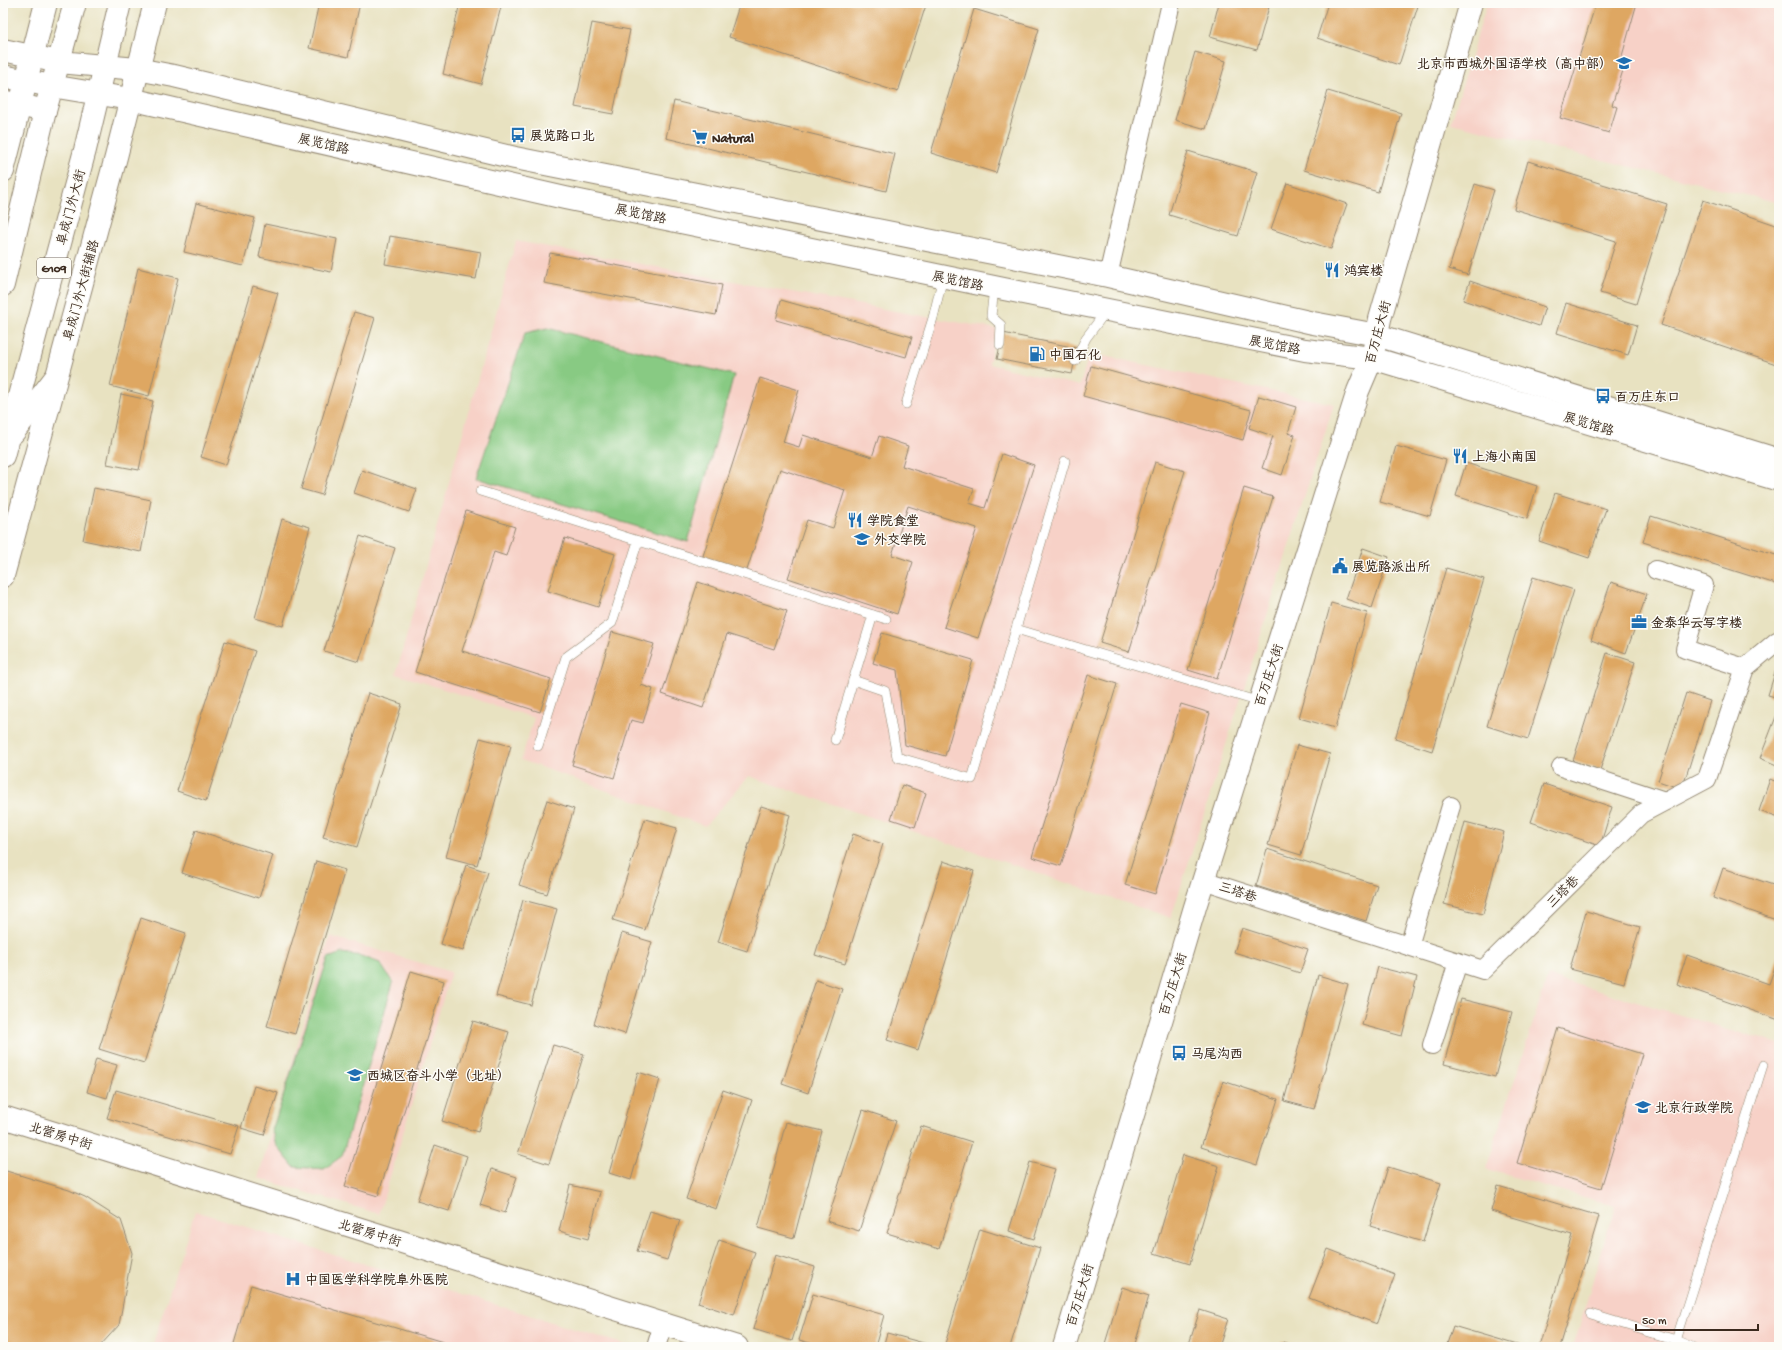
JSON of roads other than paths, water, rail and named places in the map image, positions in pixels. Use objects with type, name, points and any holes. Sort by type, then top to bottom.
[{"type":"main road","points":[[3,171],[12,103],[25,80],[46,3]]},
{"type":"main road","points":[[3,286],[51,86],[75,3]]},
{"type":"main road","name":"阜成门外大街","points":[[5,448],[85,150],[120,3]]},
{"type":"main road","name":"阜成门外大街辅路","points":[[3,576],[116,158],[137,69],[156,3]]},
{"type":"main road","name":"百万庄大街","points":[[1064,1347],[1203,880],[1358,391],[1372,358],[1380,319],[1471,3]]},
{"type":"main road","name":"展览馆路","points":[[3,50],[59,62],[137,69],[182,78],[515,158],[1108,276],[1313,323],[1377,335],[1779,460]]},
{"type":"main road","name":"展览馆路","points":[[3,76],[51,86],[130,99],[565,198],[994,288],[1305,350],[1372,358],[1779,480]]},
{"type":"main road","points":[[12,103],[45,111]]},
{"type":"main road","points":[[5,448],[56,377]]},
{"type":"main road","name":"北营房中街","points":[[3,1117],[737,1347]]},
{"type":"street","points":[[1108,276],[1171,3]]},
{"type":"street","points":[[1656,570],[1704,585],[1685,649],[1745,668],[1777,641]]},
{"type":"street","name":"三塔巷","points":[[1203,880],[1484,970],[1641,814],[1706,779],[1745,668]]},
{"type":"street","points":[[1561,767],[1665,801]]},
{"type":"street","points":[[1409,946],[1451,806]]},
{"type":"street","points":[[1432,1045],[1458,962]]},
{"type":"street","points":[[656,1347],[663,1324]]},
{"type":"lane","points":[[906,404],[933,318],[943,277]]},
{"type":"lane","points":[[994,288],[991,316],[1001,325],[1000,345]]},
{"type":"lane","points":[[1075,361],[1086,338],[1108,310]]},
{"type":"lane","points":[[853,680],[884,691],[897,757],[972,779],[1065,461]]},
{"type":"lane","points":[[480,491],[886,619]]},
{"type":"lane","points":[[538,746],[566,657],[612,623],[638,541]]},
{"type":"lane","points":[[835,740],[873,616]]},
{"type":"lane","points":[[1016,629],[1260,702]]},
{"type":"lane","points":[[1675,1343],[1762,1065]]},
{"type":"lane","points":[[1590,1314],[1675,1343],[1693,1347]]},
{"type":"place","name":"北京市西城外国语学校（高中部）","points":[[1624,63]]},
{"type":"place","name":"展览路口北","points":[[518,135]]},
{"type":"place","name":"Natural","points":[[700,137]]},
{"type":"place","name":"鸿宾楼","points":[[1332,270]]},
{"type":"place","name":"中国石化","points":[[1037,354]]},
{"type":"place","name":"百万庄东口","points":[[1603,396]]},
{"type":"place","name":"上海小南国","points":[[1460,456]]},
{"type":"place","name":"学院食堂","points":[[855,520]]},
{"type":"place","name":"外交学院","points":[[862,539]]},
{"type":"place","name":"展览路派出所","points":[[1340,566]]},
{"type":"place","name":"金泰华云写字楼","points":[[1639,622]]},
{"type":"place","name":"马尾沟西","points":[[1179,1053]]},
{"type":"place","name":"西城区奋斗小学（北址）","points":[[355,1075]]},
{"type":"place","name":"北京行政学院","points":[[1643,1107]]},
{"type":"place","name":"中国医学科学院阜外医院","points":[[293,1279]]}]
